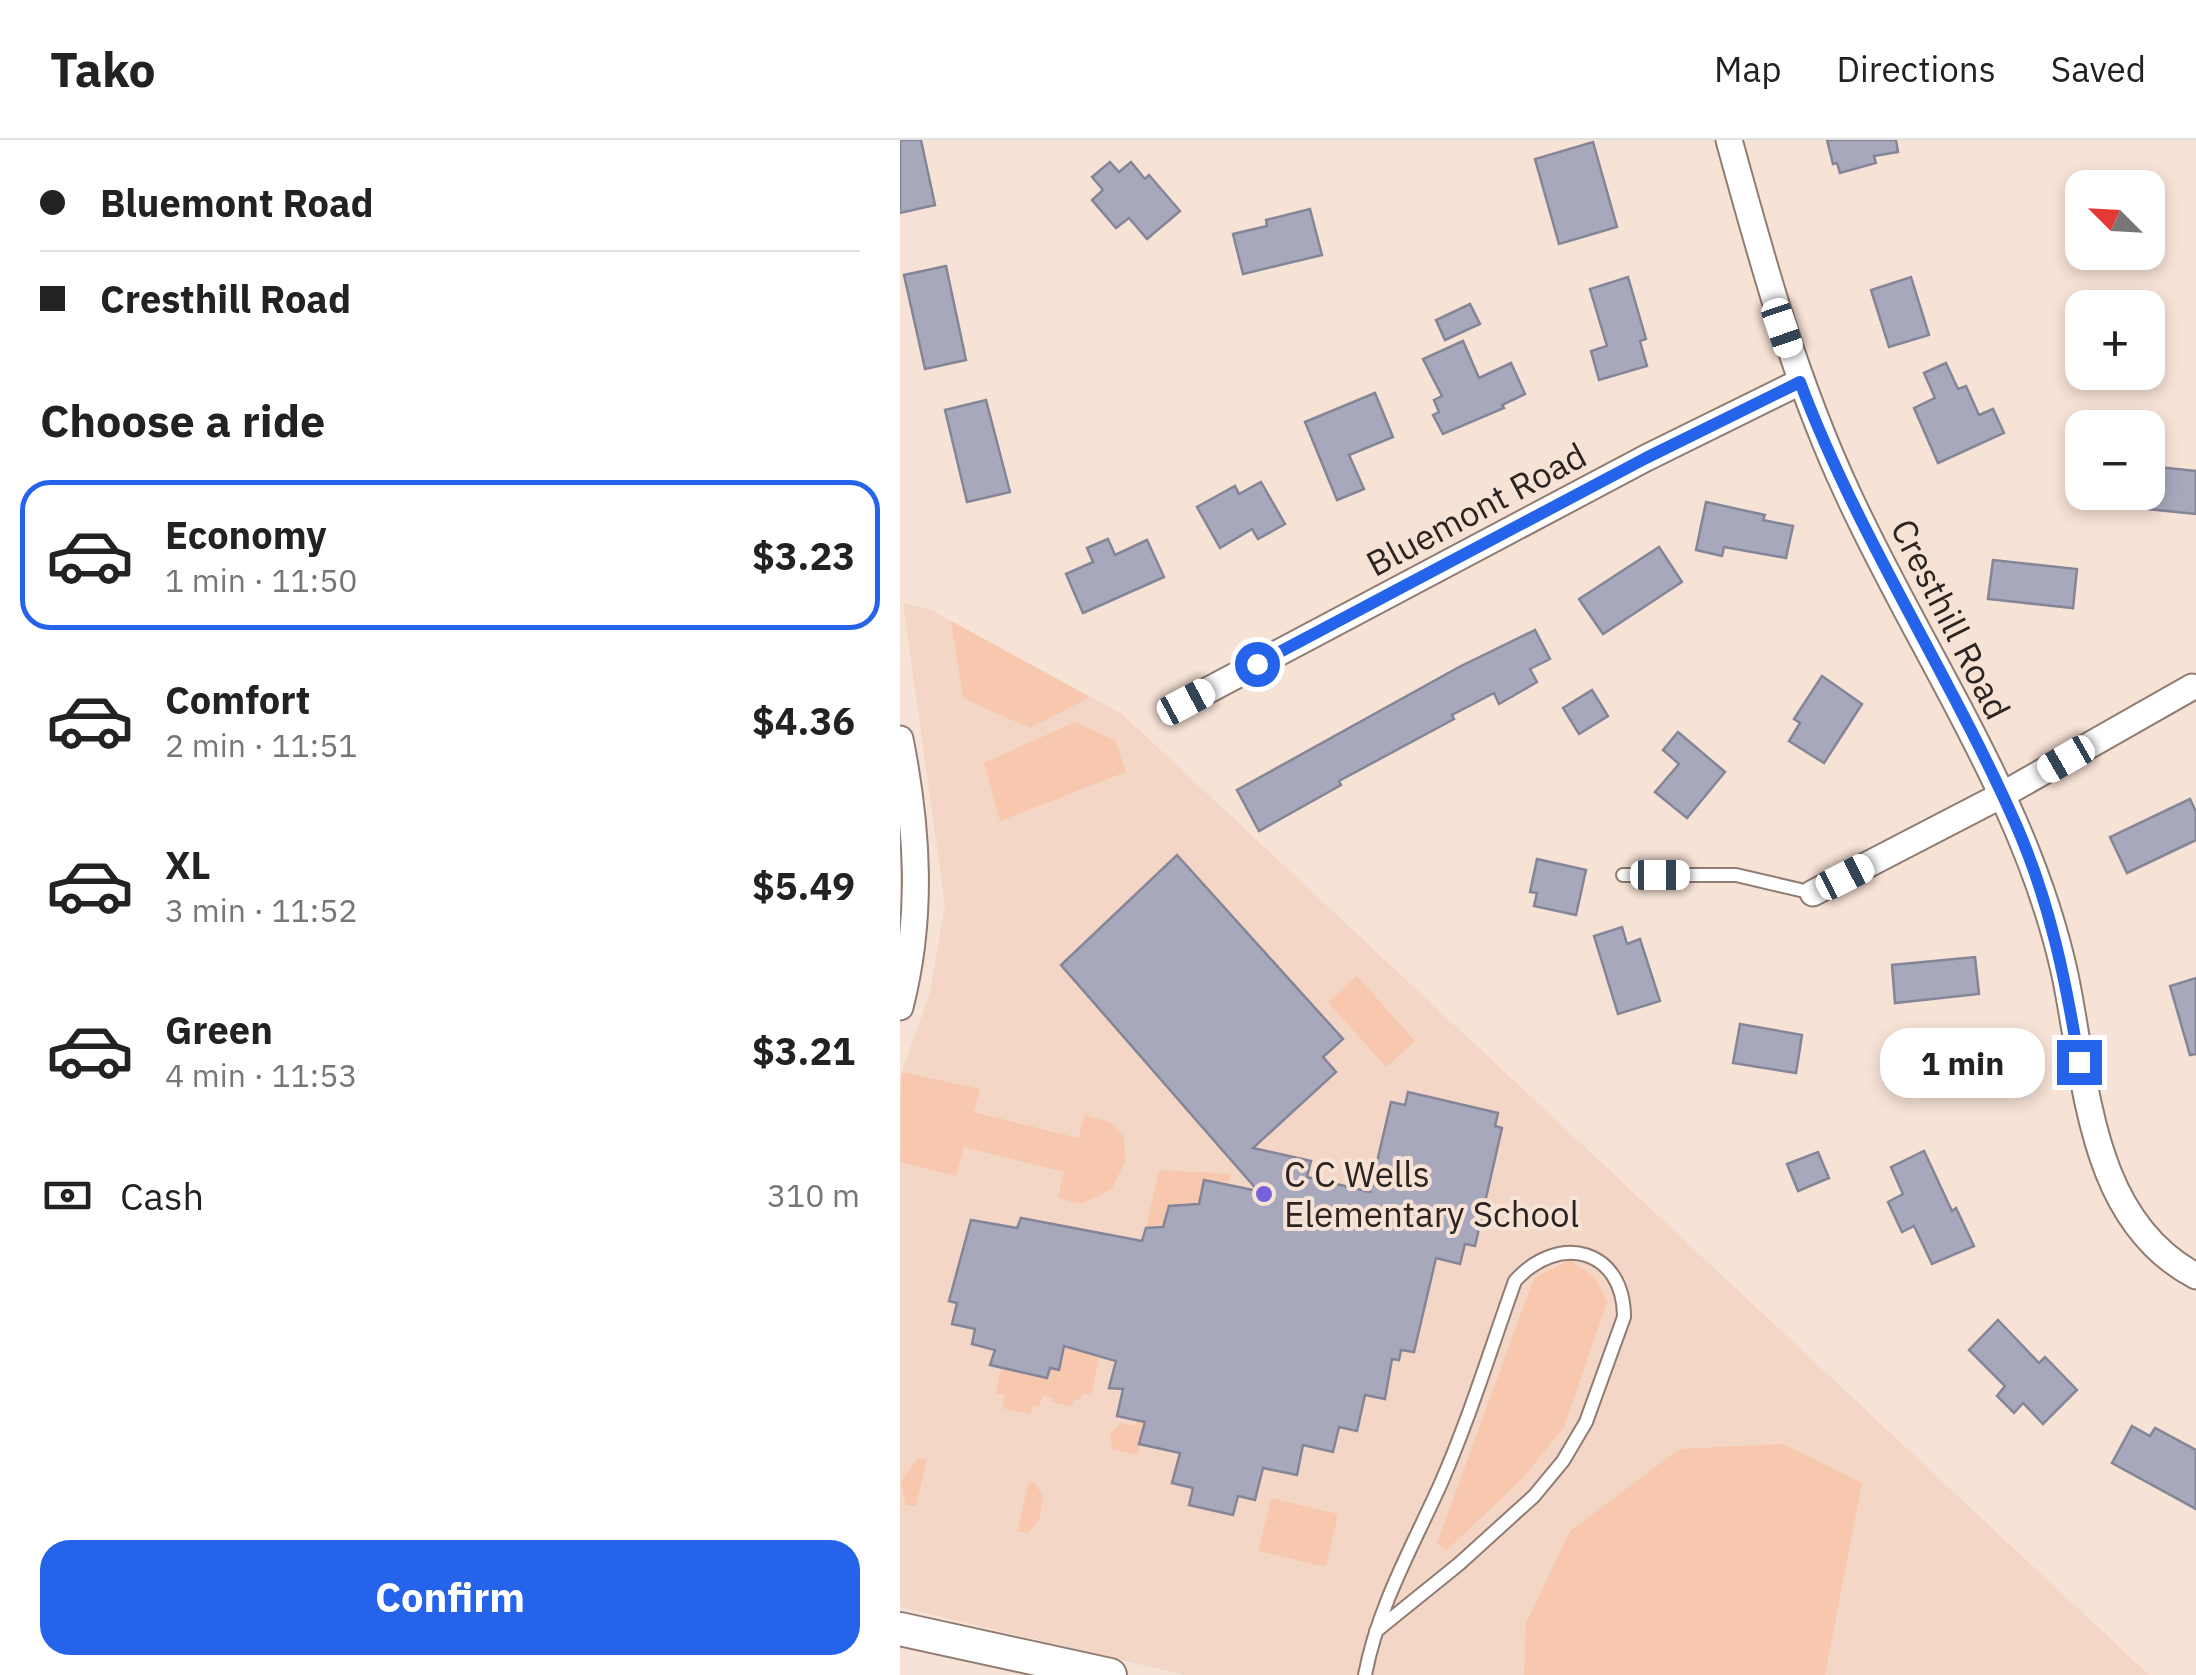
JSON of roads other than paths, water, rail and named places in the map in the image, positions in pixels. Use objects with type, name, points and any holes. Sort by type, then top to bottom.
[{"type":"street","name":"Cresthill Road","points":[[1729,140],[1773,301],[1800,382],[1848,495],[2002,795],[2045,902],[2065,974],[2094,1126],[2115,1189],[2134,1221],[2159,1249],[2196,1276]]},
{"type":"street","name":"Bluemont Road","points":[[1186,702],[1646,458],[1800,382]]},
{"type":"street","points":[[1813,894],[2002,795],[2192,687]]},
{"type":"street","points":[[900,739],[914,814],[918,873],[914,932],[900,1008]]},
{"type":"street","points":[[900,1629],[1110,1675]]},
{"type":"lane","points":[[1622,875],[1736,875],[1813,894]]},
{"type":"lane","points":[[1365,1675],[1376,1631],[1395,1578],[1442,1480],[1515,1281],[1529,1265],[1546,1255],[1586,1255],[1603,1264],[1616,1280],[1624,1302],[1624,1317],[1586,1422],[1563,1461],[1534,1496],[1376,1631]]},
{"type":"place","name":"C C Wells Elementary School","points":[[1264,1194]]}]
